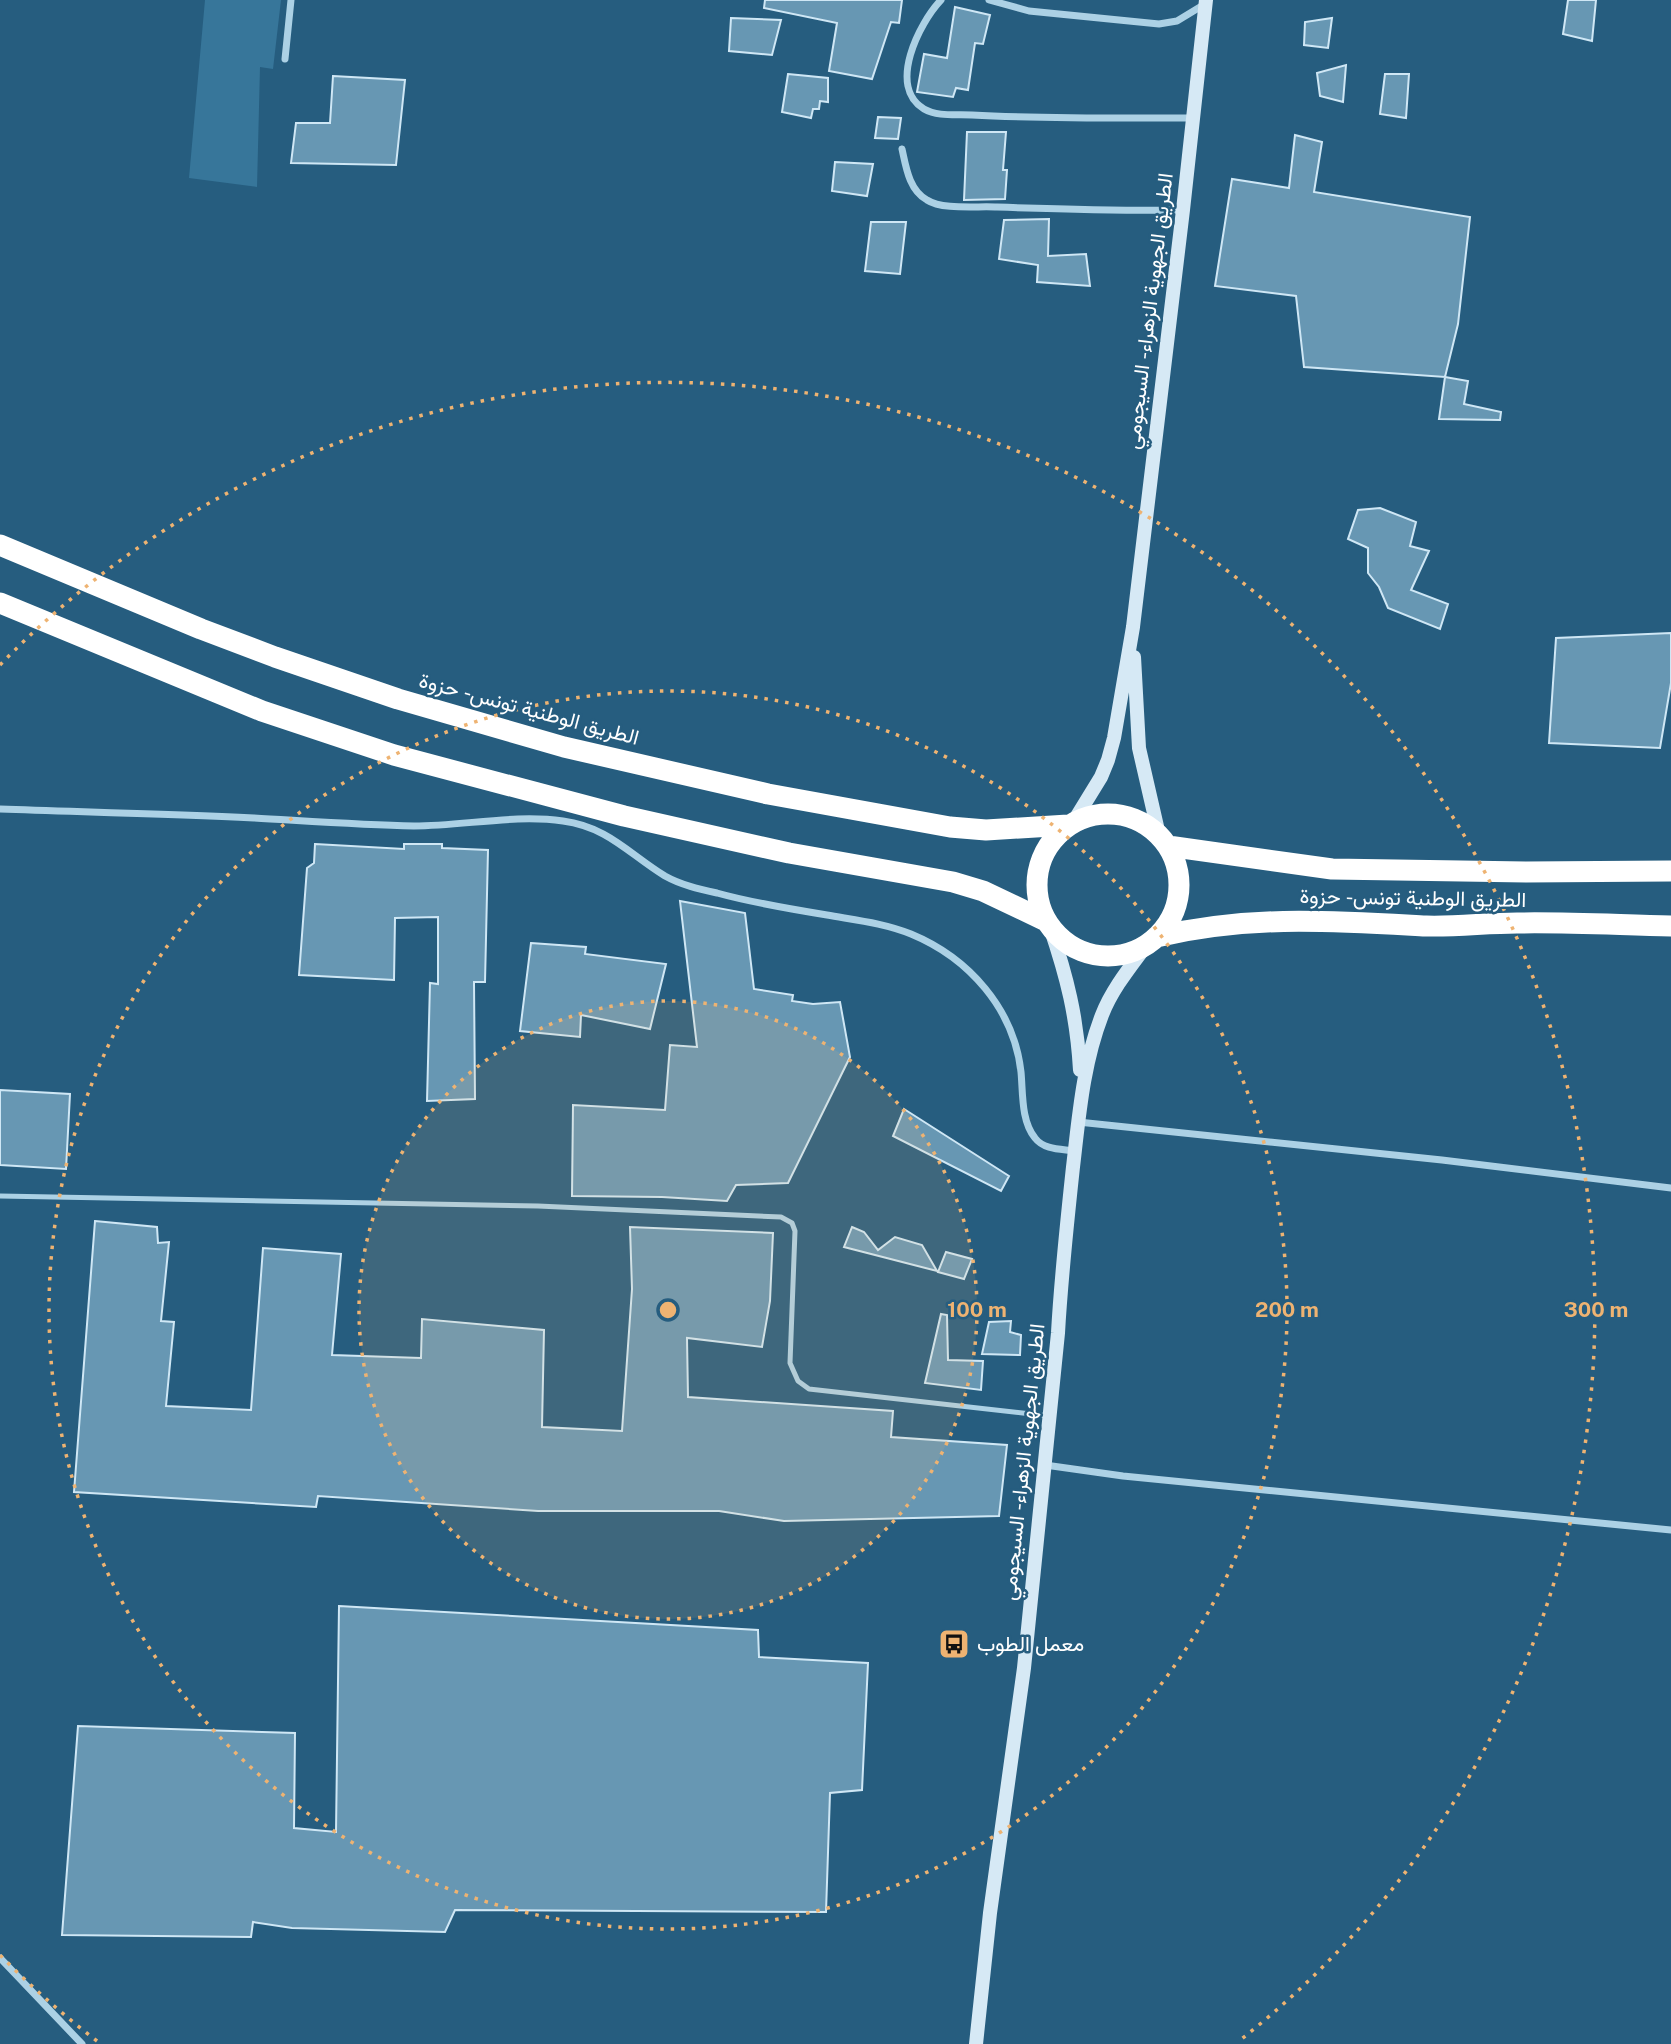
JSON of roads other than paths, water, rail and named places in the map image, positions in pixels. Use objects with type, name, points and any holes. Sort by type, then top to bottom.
[{"type":"highway","name":"الطريق الوطنية تونس - حزوة","points":[[0,545],[275,657],[398,699],[564,747],[768,794],[950,827],[986,830],[1071,823]]},
{"type":"highway","points":[[0,603],[262,711],[394,755],[624,816],[789,853],[953,882],[984,891],[1048,924],[1065,942],[1085,953],[1107,956],[1129,953],[1152,940],[1171,918],[1178,894],[1177,869],[1164,841],[1141,821],[1119,814],[1096,814],[1071,823],[1052,839],[1041,858],[1036,879],[1038,901],[1048,924]]},
{"type":"highway","name":"الطريق الوطنية تونس - حزوة","points":[[1164,841],[1332,869],[1526,873],[1671,871]]},
{"type":"highway","name":"الطريق الوطنية تونس - حزوة","points":[[1152,940],[1194,928],[1242,922],[1318,920],[1428,926],[1517,923],[1671,926]]},
{"type":"main road","name":"الطريق الجهوية الزهراء - السيجومي","points":[[1071,823],[1101,777],[1108,760],[1133,627],[1205,2]]},
{"type":"main road","name":"الطريق الجهوية الزهراء - السيجومي","points":[[1133,627],[1135,712],[1139,748],[1164,841]]},
{"type":"main road","name":"الطريق الجهوية الزهراء - السيجومي","points":[[1048,924],[1068,980],[1078,1036],[1082,1093]]},
{"type":"main road","name":"الطريق الجهوية الزهراء - السيجومي","points":[[976,2044],[990,1913],[1024,1668],[1077,1122],[1089,1052],[1103,1013],[1123,976],[1152,940]]},
{"type":"street","points":[[285,59],[291,0]]},
{"type":"street","points":[[941,0],[927,14],[914,42],[909,62],[908,82],[913,100],[925,109],[936,114],[991,116],[1193,118]]},
{"type":"street","points":[[989,0],[1029,11],[1159,24],[1177,20],[1205,2]]},
{"type":"street","points":[[902,149],[913,186],[921,197],[930,203],[1105,211],[1183,210]]},
{"type":"street","points":[[0,809],[416,826],[533,819],[588,826],[608,835],[662,874],[684,885],[769,905],[882,925],[913,935],[941,950],[967,970],[990,993],[1005,1015],[1014,1036],[1027,1123],[1032,1134],[1038,1142],[1046,1146],[1075,1151]]},
{"type":"street","points":[[1077,1122],[1442,1160],[1671,1188]]},
{"type":"street","points":[[1045,1465],[1123,1476],[1671,1530]]},
{"type":"street","points":[[0,1958],[82,2044]]},
{"type":"lane","points":[[0,1196],[538,1206],[781,1217],[792,1223],[795,1231],[790,1363],[799,1381],[809,1389],[1049,1416]]},
{"type":"place","name":"معمل الطوب","points":[[954,1644]]}]
